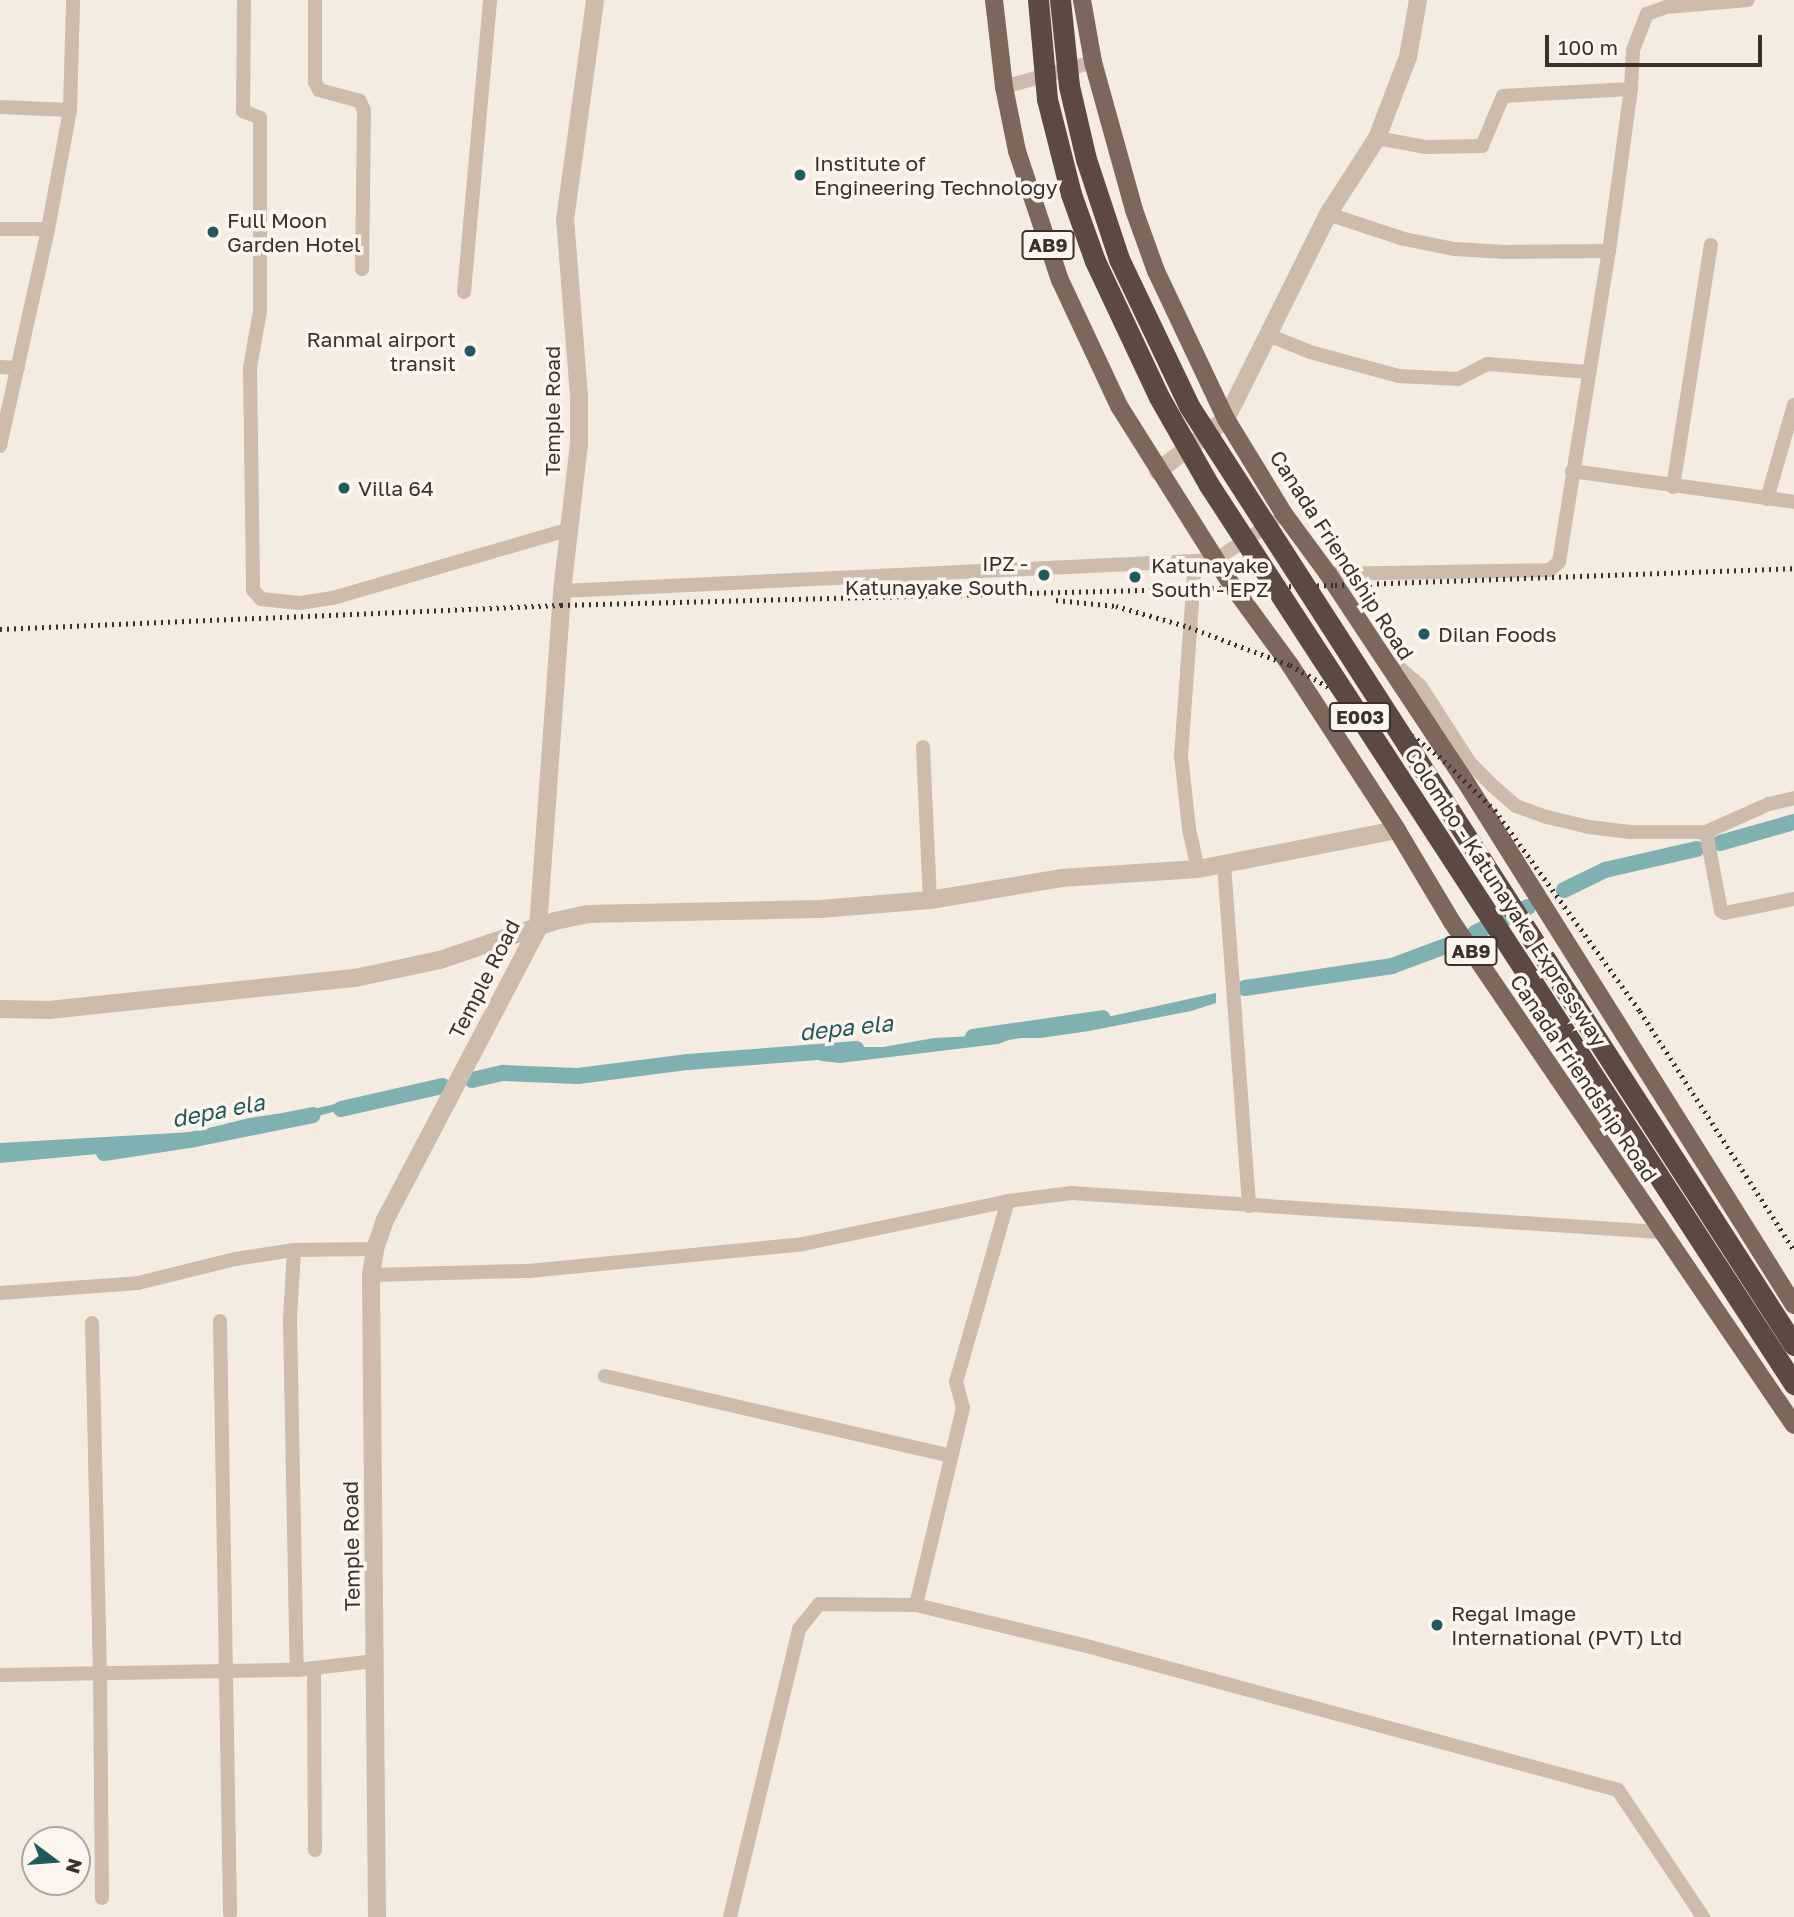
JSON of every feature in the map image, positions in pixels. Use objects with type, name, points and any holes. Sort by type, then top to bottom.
[{"type":"highway","name":"Colombo - Katunayake Expressway","points":[[1038,0],[1047,99],[1072,194],[1095,261],[1158,397],[1209,485],[1794,1384]]},
{"type":"highway","name":"Colombo - Katunayake Expressway","points":[[1060,0],[1069,86],[1086,159],[1119,259],[1189,406],[1794,1345]]},
{"type":"main road","name":"Canada Friendship Road","points":[[994,0],[1004,87],[1017,151],[1060,280],[1119,406],[1215,561],[1290,665],[1397,830],[1451,922],[1794,1425]]},
{"type":"main road","name":"Canada Friendship Road","points":[[1082,0],[1093,62],[1134,210],[1156,271],[1226,419],[1284,514],[1328,574],[1466,784],[1794,1305]]},
{"type":"street","points":[[0,446],[48,229],[70,110],[73,0]]},
{"type":"street","points":[[244,0],[243,111],[260,118],[260,311],[250,368],[253,590],[261,599],[300,603],[333,598],[571,529]]},
{"type":"street","points":[[315,0],[315,82],[319,90],[360,101],[364,111],[362,269]]},
{"type":"street","points":[[464,292],[490,0]]},
{"type":"street","name":"Temple Road","points":[[377,1917],[371,1275],[375,1249],[385,1220],[538,928],[562,591],[579,445],[579,396],[565,220],[595,0]]},
{"type":"street","points":[[1158,471],[1226,419],[1328,214],[1377,138],[1408,57],[1418,0]]},
{"type":"street","points":[[1328,574],[1550,570],[1559,562],[1609,250],[1633,50],[1647,14],[1666,7],[1748,0]]},
{"type":"street","points":[[1004,87],[1093,62]]},
{"type":"street","points":[[1377,138],[1426,147],[1482,146],[1503,96],[1630,89]]},
{"type":"street","points":[[0,107],[70,110]]},
{"type":"street","points":[[1328,214],[1404,239],[1455,249],[1505,252],[1609,250]]},
{"type":"street","points":[[0,229],[48,229]]},
{"type":"street","points":[[1673,487],[1711,246]]},
{"type":"street","points":[[1268,335],[1310,352],[1399,376],[1458,379],[1487,364],[1589,372]]},
{"type":"street","points":[[0,367],[18,368]]},
{"type":"street","points":[[1767,499],[1794,405]]},
{"type":"street","points":[[1572,471],[1794,502]]},
{"type":"street","points":[[562,591],[1215,561],[1284,514]]},
{"type":"street","points":[[1195,561],[1181,755],[1189,829],[1198,869]]},
{"type":"street","points":[[1386,663],[1396,665],[1421,687],[1470,763],[1516,806],[1589,827],[1630,832],[1706,832],[1769,804],[1794,798]]},
{"type":"street","points":[[923,747],[930,900]]},
{"type":"street","points":[[0,1009],[49,1010],[355,978],[440,960],[572,917],[611,912],[717,913],[930,900],[1061,878],[1198,869],[1397,830]]},
{"type":"street","points":[[1706,832],[1721,911],[1725,913],[1794,899]]},
{"type":"street","points":[[1224,864],[1249,1206]]},
{"type":"street","points":[[371,1275],[530,1271],[803,1244],[1009,1201],[1071,1193],[1660,1232]]},
{"type":"street","points":[[916,1605],[962,1408],[956,1382],[1009,1201]]},
{"type":"street","points":[[0,1293],[138,1283],[234,1259],[294,1250],[375,1249]]},
{"type":"street","points":[[294,1250],[290,1320],[298,1670]]},
{"type":"street","points":[[220,1321],[230,1913]]},
{"type":"street","points":[[92,1322],[102,1898]]},
{"type":"street","points":[[605,1376],[951,1456]]},
{"type":"street","points":[[730,1917],[799,1629],[819,1604],[916,1605],[1083,1645],[1618,1790],[1703,1917]]},
{"type":"street","points":[[0,1675],[100,1671],[298,1670],[375,1661]]},
{"type":"street","points":[[314,1668],[315,1850]]},
{"type":"water","points":[[1216,993],[1216,1003],[1191,1011],[1089,1031],[1041,1038],[1014,1038],[998,1044],[840,1063],[821,1061],[813,1057],[855,1047],[883,1047],[934,1038],[994,1035],[1013,1030],[1044,1031]]},
{"type":"water","points":[[360,1098],[360,1105],[314,1117],[259,1124],[195,1139],[178,1148],[151,1144],[108,1153],[0,1163],[0,1143],[193,1132],[249,1118],[318,1108]]},
{"type":"waterway","name":"depa ela","points":[[1720,843],[1794,822]]},
{"type":"waterway","name":"depa ela","points":[[1564,890],[1605,870],[1697,849]]},
{"type":"waterway","name":"depa ela","points":[[1475,933],[1528,907]]},
{"type":"waterway","name":"depa ela","points":[[1245,988],[1392,966],[1451,944]]},
{"type":"waterway","name":"depa ela","points":[[973,1037],[1103,1018]]},
{"type":"waterway","name":"depa ela","points":[[472,1080],[503,1073],[578,1076],[688,1062],[856,1049]]},
{"type":"waterway","name":"depa ela","points":[[341,1109],[442,1086]]},
{"type":"waterway","name":"depa ela","points":[[104,1153],[195,1139],[313,1115]]},
{"type":"railway","points":[[0,629],[561,605],[1335,585],[1794,568]]},
{"type":"railway","points":[[1056,600],[1116,606],[1189,627],[1290,665],[1406,731],[1439,756],[1495,810],[1640,1011],[1794,1250]]},
{"type":"place","name":"Institute of Engineering Technology","points":[[800,175]]},
{"type":"place","name":"Full Moon Garden Hotel","points":[[213,232]]},
{"type":"place","name":"Ranmal airport transit","points":[[470,351]]},
{"type":"place","name":"Villa 64","points":[[344,488]]},
{"type":"place","name":"IPZ - Katunayake South","points":[[1044,575]]},
{"type":"place","name":"Katunayake South - EPZ","points":[[1135,577]]},
{"type":"place","name":"Dilan Foods","points":[[1424,634]]},
{"type":"place","name":"Regal Image International (PVT) Ltd","points":[[1437,1625]]}]
